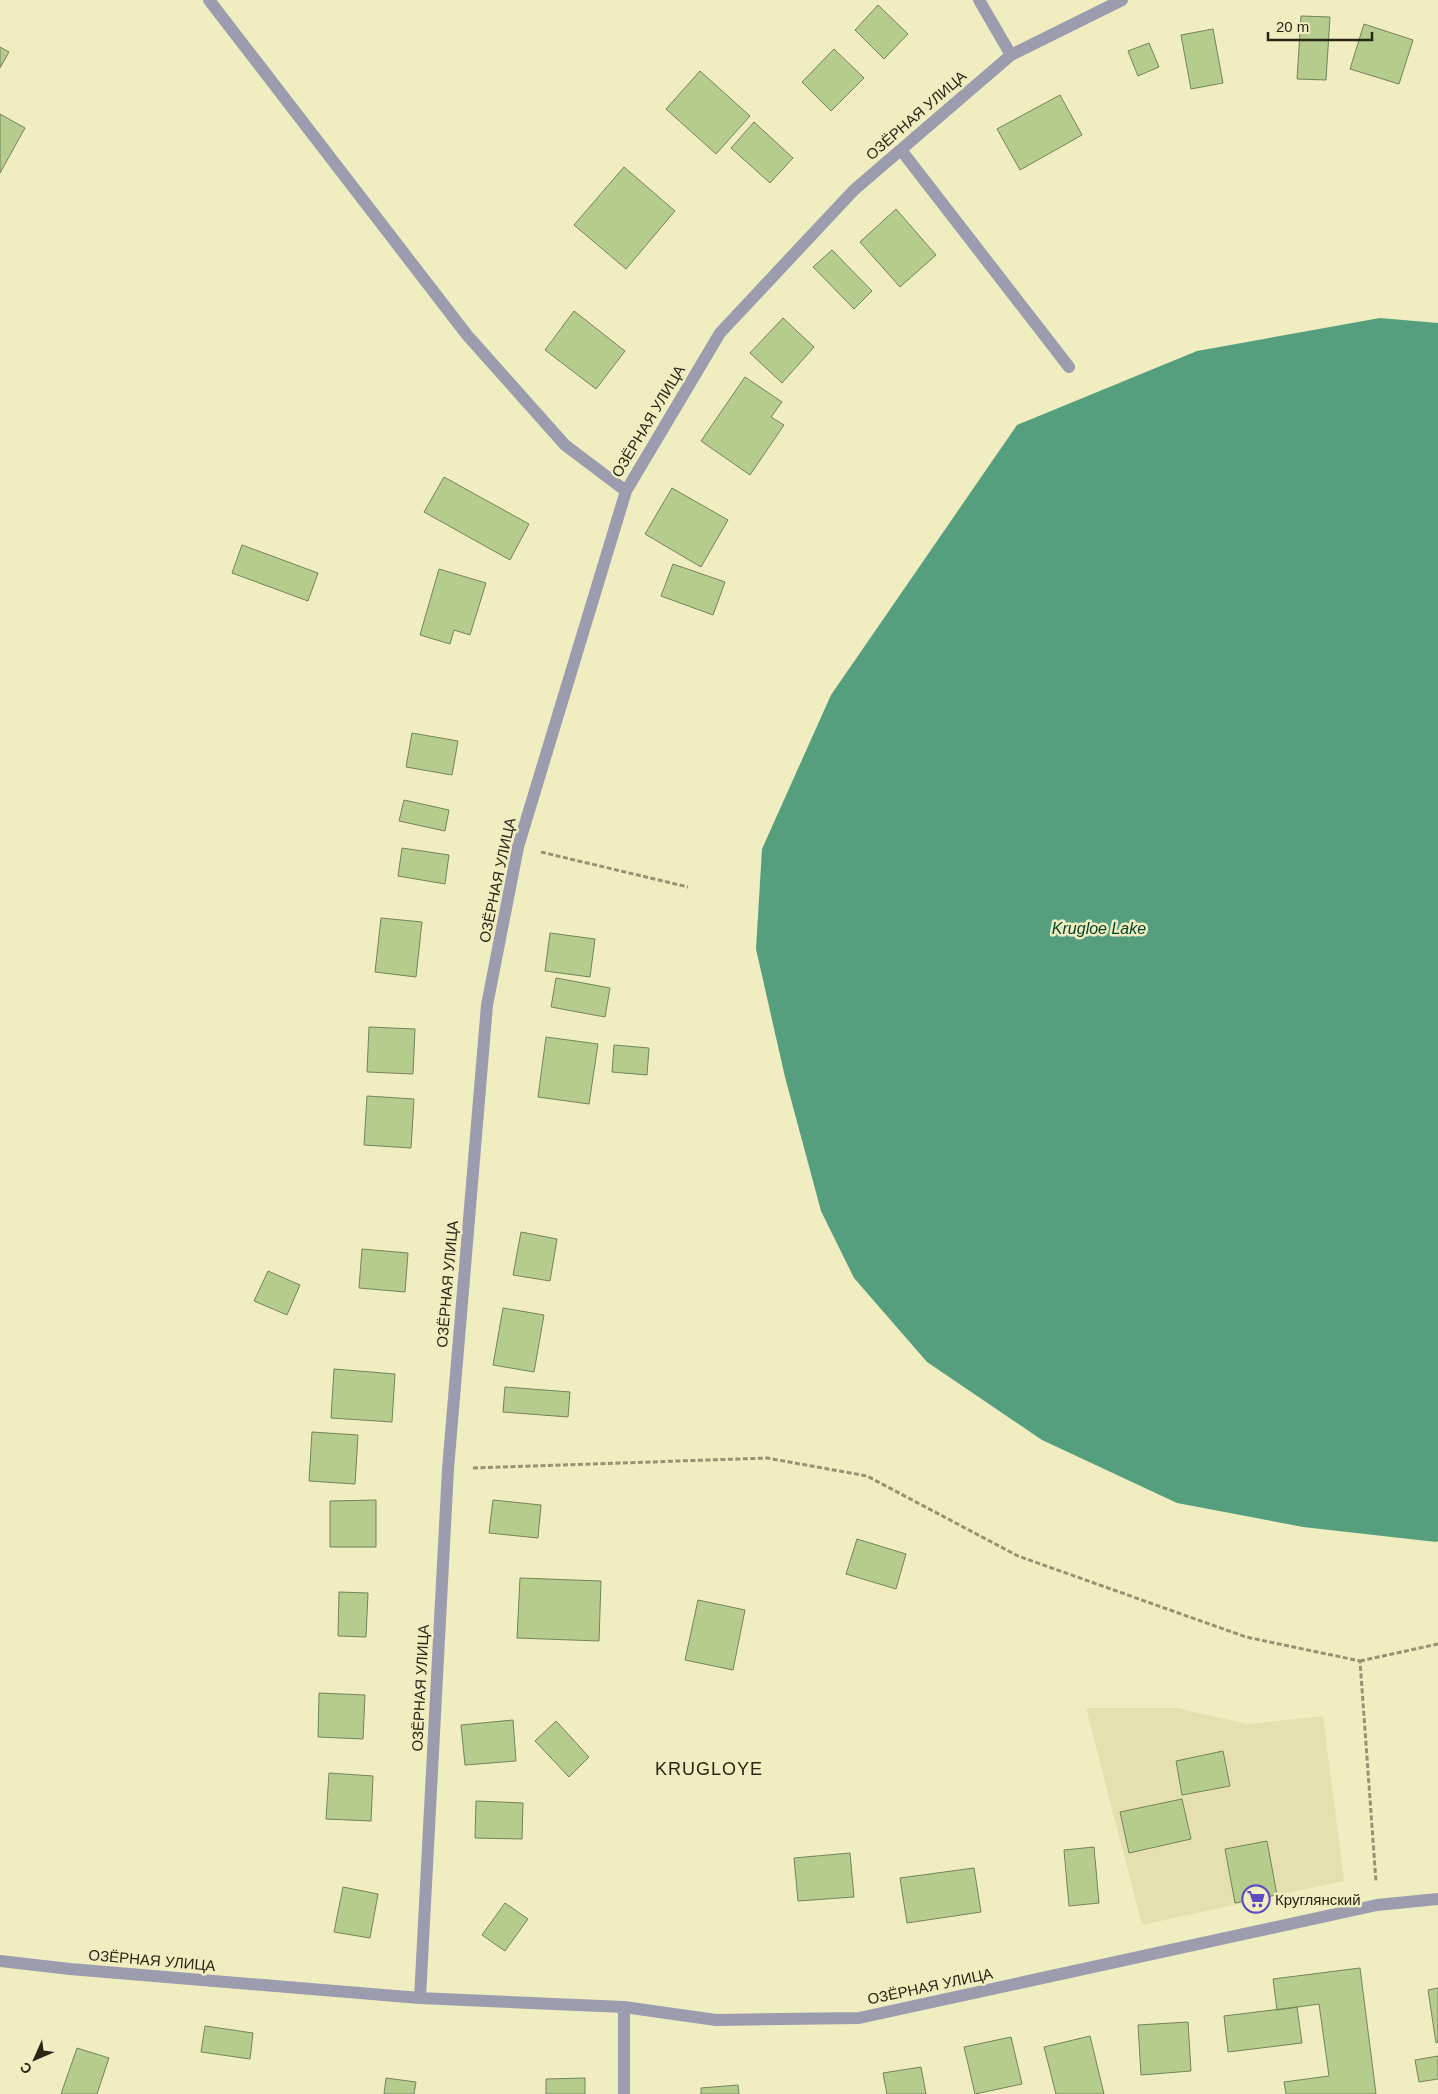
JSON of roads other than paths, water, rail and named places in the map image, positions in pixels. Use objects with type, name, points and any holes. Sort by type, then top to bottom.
[{"type":"street","points":[[209,0],[467,335],[565,445],[626,491]]},
{"type":"street","points":[[978,0],[1011,55]]},
{"type":"street","name":"ОЗЁРНАЯ УЛИЦА","points":[[420,1998],[448,1469],[487,1005],[518,847],[626,491],[720,333],[854,190],[1011,55],[1122,0]]},
{"type":"street","points":[[901,150],[1069,367]]},
{"type":"street","name":"ОЗЁРНАЯ УЛИЦА","points":[[0,1961],[80,1970],[420,1998],[624,2007],[716,2020],[859,2018],[1377,1905],[1438,1899]]},
{"type":"street","points":[[624,2007],[624,2094]]},
{"type":"water","name":"Krugloe Lake","points":[[1380,318],[1438,323],[1438,1541],[1436,1542],[1303,1527],[1177,1503],[1042,1440],[927,1362],[854,1278],[821,1211],[785,1077],[756,949],[762,849],[831,695],[1017,425],[1197,351]]},
{"type":"place","name":"Круглянский","points":[[1256,1899]]},
{"type":"district","name":"KRUGLOYE","points":[[709,1769]]}]
